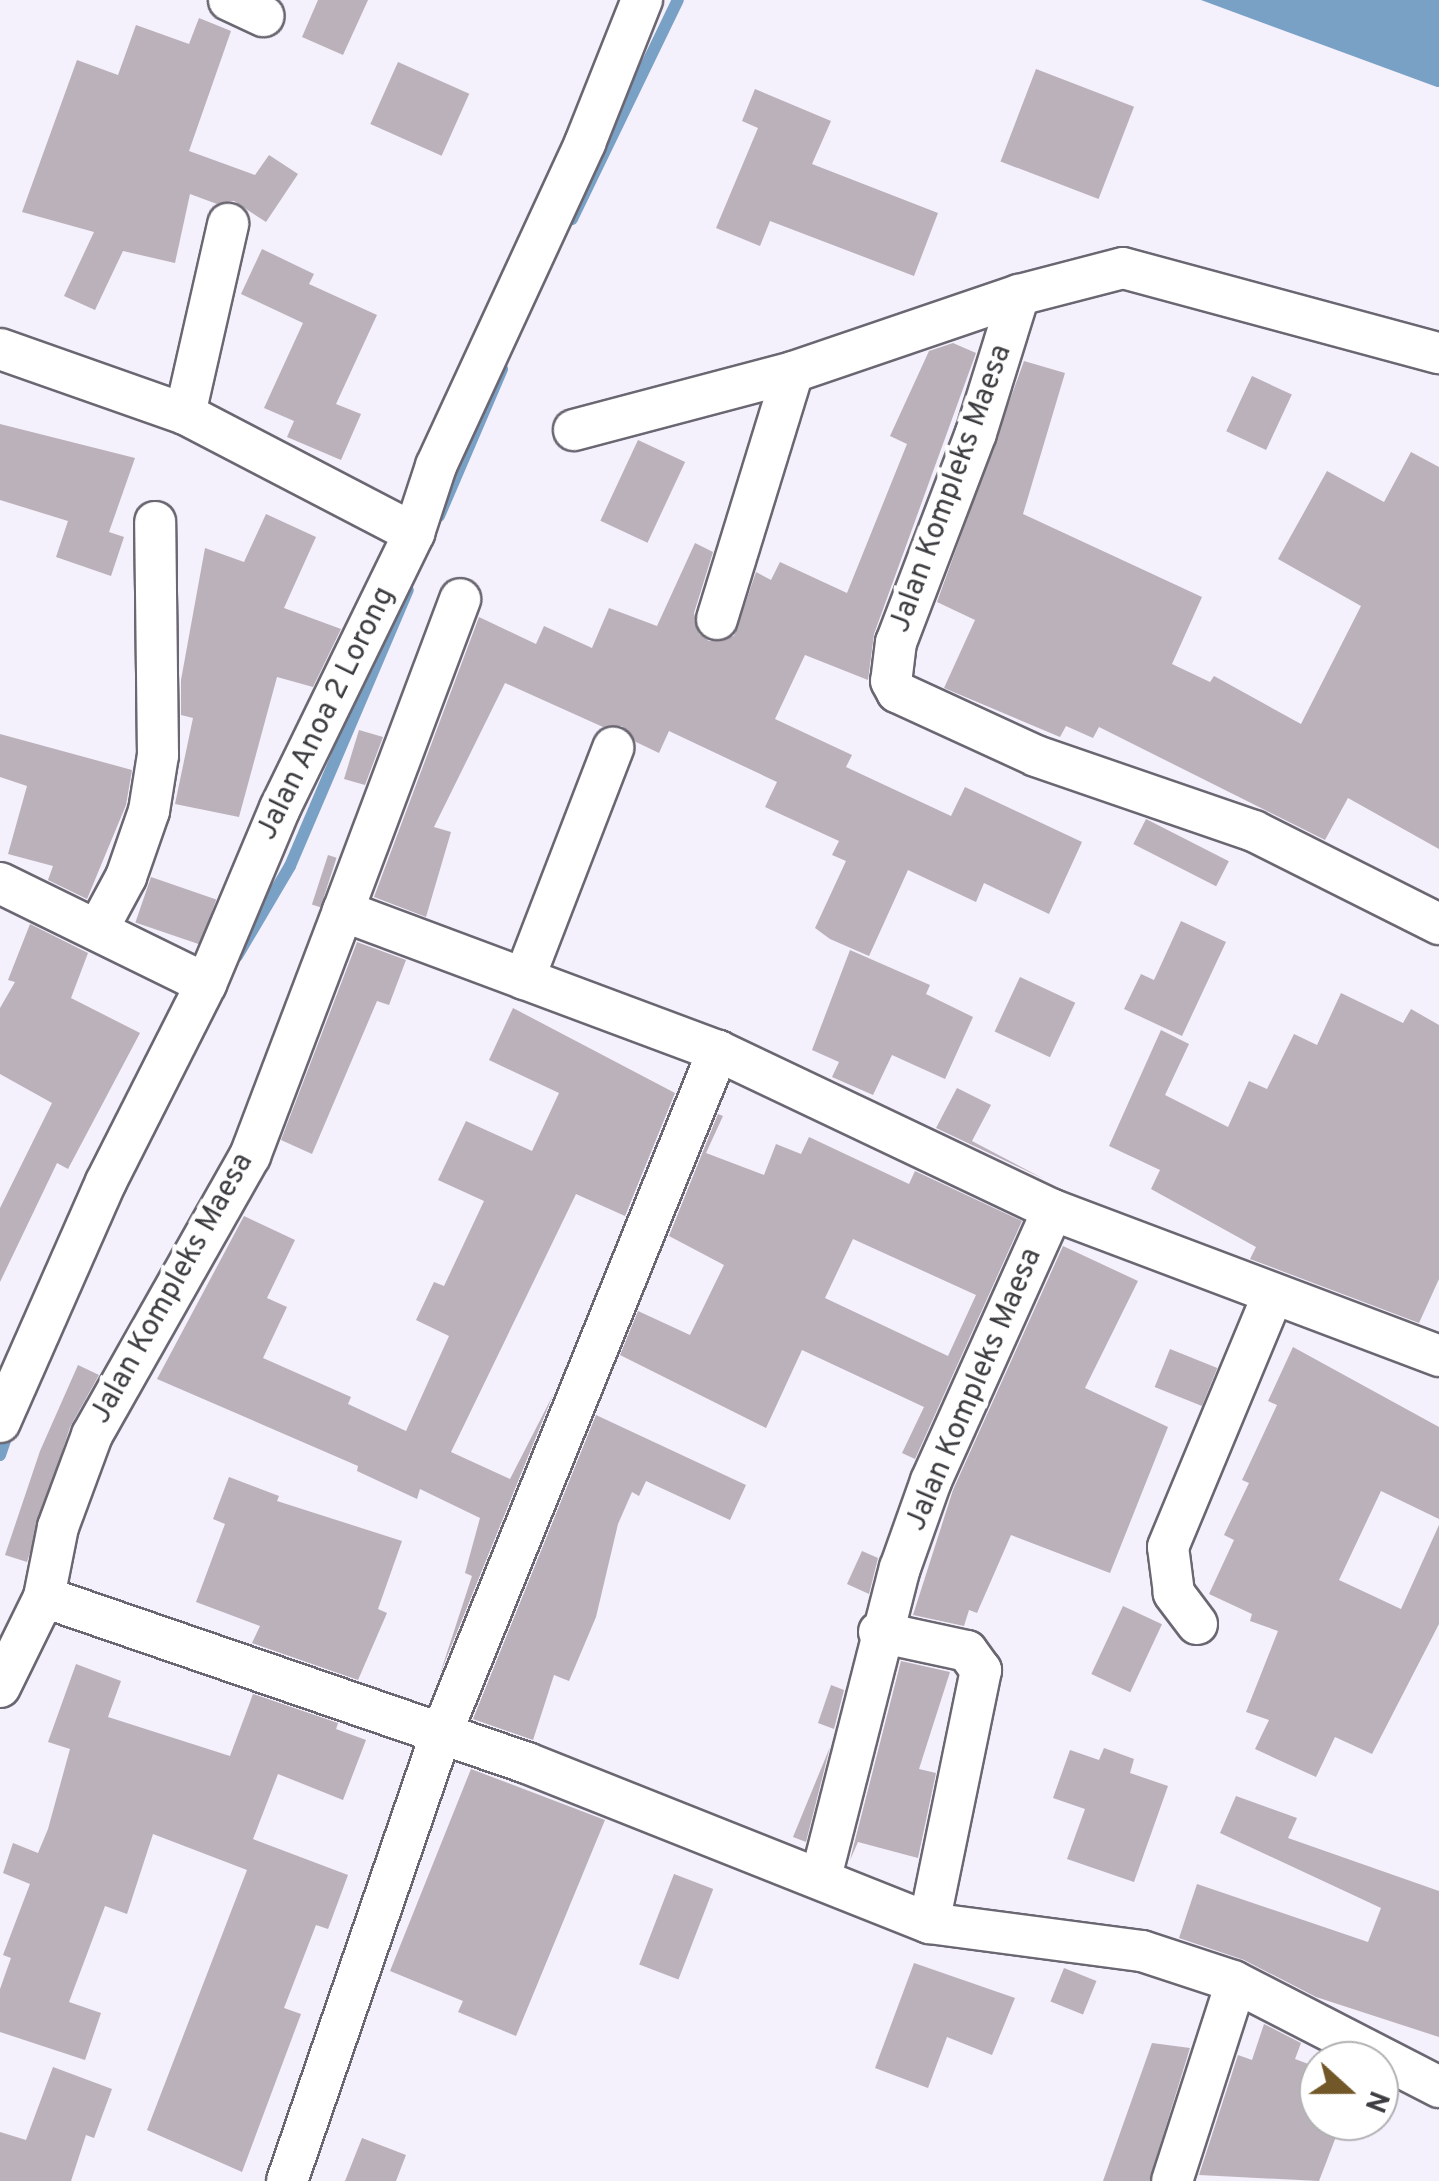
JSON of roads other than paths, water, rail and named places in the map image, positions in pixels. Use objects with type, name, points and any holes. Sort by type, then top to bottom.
[{"type":"street","name":"Jalan Anoa 2 Lorong","points":[[0,1422],[106,1182],[206,984],[280,808],[414,533],[436,466],[586,143],[642,0]]},
{"type":"street","points":[[185,414],[228,224]]},
{"type":"street","points":[[574,430],[793,372],[1019,295],[1123,268],[1439,352]]},
{"type":"street","name":"Jalan Kompleks Maesa","points":[[1019,295],[976,433],[896,642],[892,680],[897,692],[1036,756],[1254,831],[1439,924]]},
{"type":"street","points":[[0,349],[185,414],[414,533]]},
{"type":"street","points":[[717,620],[793,372]]},
{"type":"street","points":[[98,926],[126,877],[148,811],[158,754],[155,522]]},
{"type":"street","points":[[343,911],[460,599]]},
{"type":"street","points":[[524,979],[613,748]]},
{"type":"street","points":[[0,883],[98,926],[206,984]]},
{"type":"street","name":"Jalan Kompleks Maesa","points":[[0,1687],[44,1597],[58,1527],[92,1435],[250,1156],[343,911],[718,1052],[1053,1210],[1439,1356]]},
{"type":"street","points":[[286,2181],[442,1732],[718,1052]]},
{"type":"street","name":"Jalan Kompleks Maesa","points":[[821,1877],[879,1632],[932,1480],[1053,1210]]},
{"type":"street","points":[[1196,1624],[1174,1593],[1168,1547],[1272,1296]]},
{"type":"street","points":[[44,1597],[442,1732],[821,1877],[929,1923],[1142,1951],[1236,1983],[1439,2087]]},
{"type":"street","points":[[879,1632],[967,1651],[981,1670],[929,1923]]},
{"type":"street","points":[[1172,2181],[1236,1983]]},
{"type":"water","points":[[1201,0],[1439,0],[1439,87],[1437,87]]},
{"type":"waterway","points":[[572,219],[678,0]]},
{"type":"waterway","points":[[439,516],[502,369]]},
{"type":"waterway","points":[[237,956],[290,866],[408,590]]},
{"type":"waterway","points":[[0,1455],[9,1429]]}]
